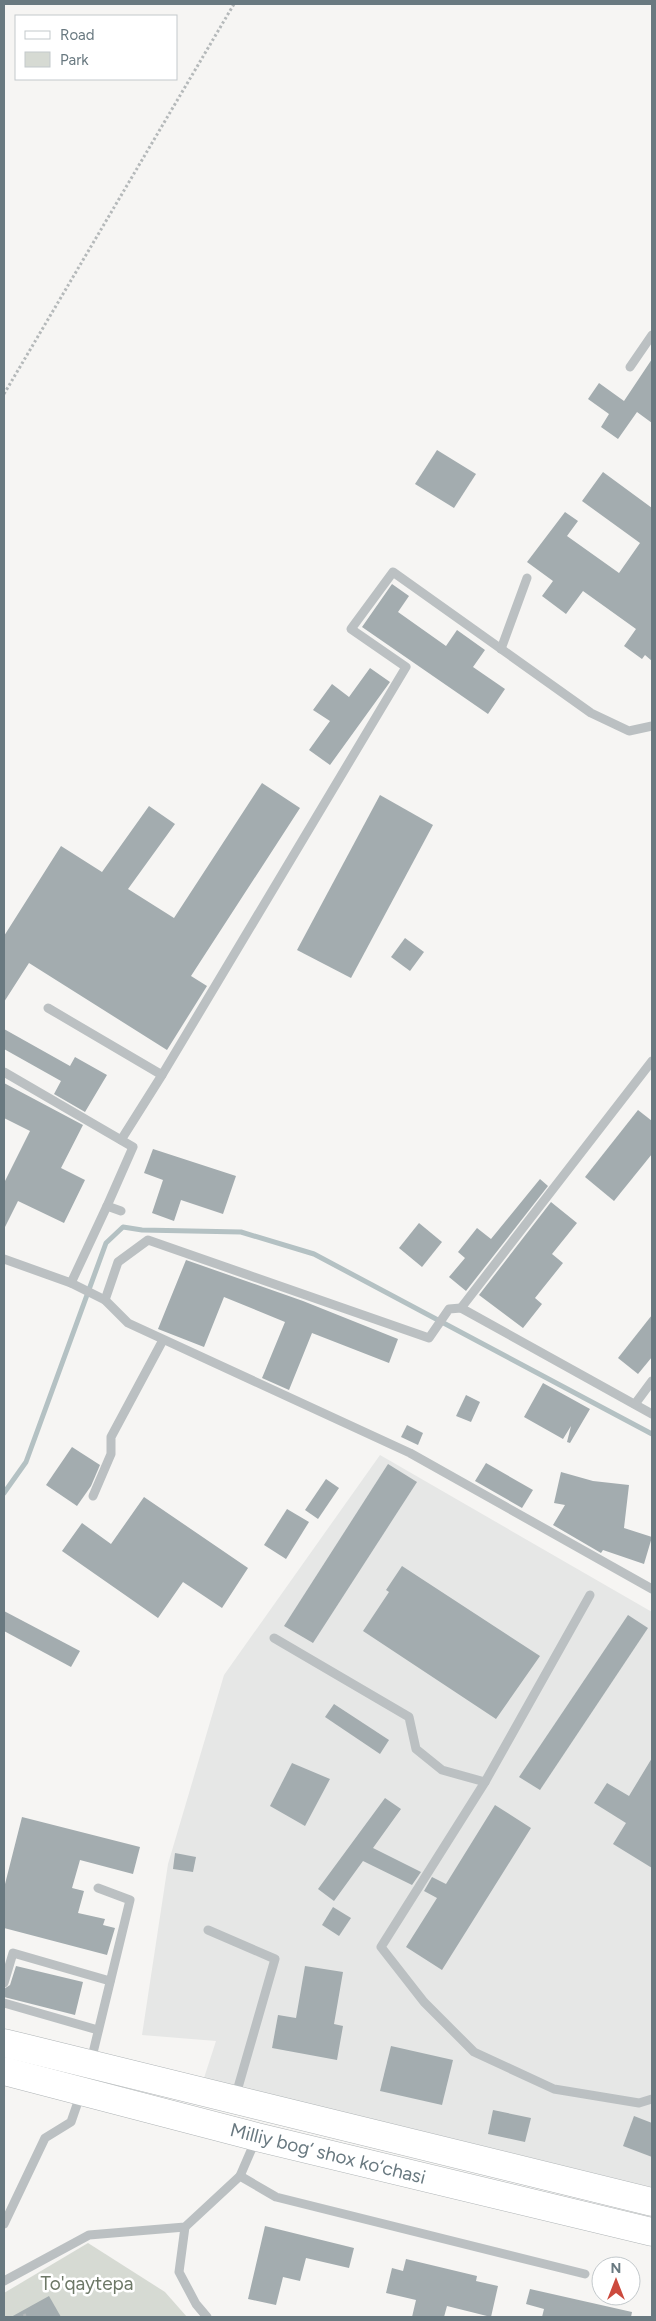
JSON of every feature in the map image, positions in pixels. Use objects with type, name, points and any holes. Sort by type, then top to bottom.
[{"type":"main road","name":"Milliy bog‘ shox ko‘chasi","points":[[4,2043],[235,2098],[652,2202]]},
{"type":"main road","name":"Milliy bog‘ shox ko‘chasi","points":[[4,2071],[257,2136],[652,2232]]},
{"type":"main road","points":[[525,2201],[532,2172]]},
{"type":"street","points":[[630,367],[652,335]]},
{"type":"street","points":[[121,1140],[162,1075],[406,667],[350,629],[393,572],[591,713],[629,731],[652,726]]},
{"type":"street","points":[[501,648],[527,578]]},
{"type":"street","points":[[48,1008],[162,1075]]},
{"type":"street","points":[[461,1308],[652,1061]]},
{"type":"street","points":[[4,1072],[134,1147],[71,1283]]},
{"type":"street","points":[[107,1206],[121,1211]]},
{"type":"street","points":[[105,1300],[118,1262],[148,1240],[429,1338],[449,1309],[461,1308],[652,1414]]},
{"type":"street","points":[[4,1259],[71,1283],[105,1300],[128,1323],[410,1453],[652,1589]]},
{"type":"street","points":[[94,1496],[111,1454],[111,1437],[163,1340]]},
{"type":"street","points":[[635,1404],[652,1381]]},
{"type":"street","points":[[590,1595],[485,1782],[381,1947],[424,2002],[474,2052],[554,2089],[639,2103],[652,2099]]},
{"type":"street","points":[[274,1638],[409,1716],[416,1749],[442,1770],[485,1782]]},
{"type":"street","points":[[90,2064],[130,1900],[98,1888]]},
{"type":"street","points":[[208,1930],[275,1959],[235,2098]]},
{"type":"street","points":[[4,1983],[13,1953],[110,1981]]},
{"type":"street","points":[[4,2003],[98,2030]]},
{"type":"street","points":[[4,2224],[45,2138],[71,2122],[82,2091]]},
{"type":"street","points":[[4,2281],[89,2235],[185,2227],[240,2176],[257,2136]]},
{"type":"street","points":[[240,2176],[276,2197],[585,2274]]},
{"type":"street","points":[[185,2227],[179,2272],[196,2304],[207,2317]]},
{"type":"path","points":[[4,394],[234,4]]},
{"type":"shaded area","points":[[380,1455],[652,1612],[652,2187],[204,2078],[216,2041],[142,2035],[168,1864],[224,1675]]},
{"type":"green space","name":"To'qaytepa","points":[[88,2243],[165,2292],[187,2317],[4,2317],[4,2293]]},
{"type":"building","points":[[652,359],[652,423],[637,412],[618,439],[601,427],[609,414],[588,399],[599,383],[624,401]]},
{"type":"building","points":[[437,450],[476,474],[454,508],[415,484]]},
{"type":"building","points":[[603,472],[652,508],[652,661],[645,655],[642,659],[624,646],[636,629],[583,591],[566,614],[542,596],[553,581],[527,562],[565,512],[578,521],[567,536],[619,573],[640,543],[582,501]]},
{"type":"building","points":[[392,584],[409,596],[398,612],[446,646],[457,630],[485,650],[473,667],[505,689],[488,714],[362,627]]},
{"type":"building","points":[[370,668],[390,682],[330,765],[309,750],[330,721],[313,710],[332,684],[349,697]]},
{"type":"building","points":[[262,783],[300,808],[191,976],[207,986],[167,1050],[29,963],[4,1002],[4,936],[61,846],[102,872],[149,806],[175,824],[128,889],[174,918]]},
{"type":"building","points":[[380,795],[433,825],[351,978],[297,950]]},
{"type":"building","points":[[405,938],[424,952],[410,971],[391,957]]},
{"type":"building","points":[[4,1029],[70,1066],[75,1057],[107,1075],[85,1112],[54,1094],[61,1081],[4,1049]]},
{"type":"building","points":[[4,1083],[83,1125],[61,1168],[85,1180],[64,1223],[18,1201],[4,1229],[4,1183],[30,1131],[4,1118]]},
{"type":"building","points":[[638,1110],[652,1121],[652,1154],[614,1201],[585,1177]]},
{"type":"building","points":[[153,1149],[236,1176],[223,1214],[181,1200],[174,1221],[152,1213],[163,1180],[144,1173]]},
{"type":"building","points":[[540,1179],[548,1186],[466,1291],[449,1277],[465,1258],[458,1252],[477,1228],[491,1239]]},
{"type":"building","points":[[551,1202],[577,1223],[552,1254],[563,1263],[535,1298],[542,1304],[523,1328],[479,1295]]},
{"type":"building","points":[[419,1223],[442,1242],[422,1267],[399,1248]]},
{"type":"building","points":[[186,1260],[303,1301],[398,1339],[389,1363],[312,1333],[289,1390],[262,1378],[285,1322],[224,1297],[204,1347],[158,1329]]},
{"type":"building","points":[[652,1315],[652,1357],[638,1374],[618,1358]]},
{"type":"building","points":[[543,1383],[590,1409],[570,1443],[567,1442],[571,1426],[563,1439],[524,1417]]},
{"type":"building","points":[[466,1395],[480,1402],[471,1422],[456,1416]]},
{"type":"building","points":[[407,1425],[423,1433],[418,1445],[401,1437]]},
{"type":"building","points":[[72,1447],[100,1465],[91,1486],[77,1506],[46,1485]]},
{"type":"building","points":[[486,1463],[533,1490],[522,1508],[475,1481]]},
{"type":"building","points":[[388,1464],[417,1482],[313,1643],[284,1626]]},
{"type":"building","points":[[561,1472],[593,1481],[629,1485],[624,1528],[652,1537],[644,1564],[603,1550],[601,1553],[553,1525],[565,1505],[554,1503]]},
{"type":"building","points":[[326,1479],[339,1488],[318,1519],[305,1510]]},
{"type":"building","points":[[144,1497],[248,1568],[222,1608],[183,1582],[158,1618],[62,1551],[82,1523],[111,1544]]},
{"type":"building","points":[[287,1509],[309,1522],[286,1559],[264,1545]]},
{"type":"building","points":[[402,1566],[540,1656],[496,1719],[363,1631],[389,1592],[386,1590]]},
{"type":"building","points":[[4,1611],[80,1651],[71,1667],[4,1631]]},
{"type":"building","points":[[628,1615],[648,1628],[540,1790],[519,1777]]},
{"type":"building","points":[[334,1704],[389,1740],[380,1754],[325,1717]]},
{"type":"building","points":[[652,1758],[652,1868],[613,1844],[626,1823],[594,1803],[607,1783],[629,1796]]},
{"type":"building","points":[[292,1763],[330,1779],[305,1826],[270,1806]]},
{"type":"building","points":[[385,1798],[401,1809],[373,1848],[421,1872],[412,1885],[363,1861],[334,1901],[318,1889]]},
{"type":"building","points":[[495,1805],[531,1828],[442,1970],[406,1947],[437,1898],[424,1891],[432,1877],[446,1884]]},
{"type":"building","points":[[22,1817],[140,1847],[133,1874],[80,1860],[72,1888],[84,1891],[78,1913],[105,1919],[103,1925],[115,1928],[107,1955],[4,1928],[4,1888]]},
{"type":"building","points":[[175,1853],[196,1857],[193,1872],[173,1869]]},
{"type":"building","points":[[333,1907],[351,1918],[339,1936],[322,1925]]},
{"type":"building","points":[[16,1966],[83,1982],[75,2015],[4,1997],[4,1989],[10,1985]]},
{"type":"building","points":[[305,1966],[343,1972],[334,2024],[343,2026],[337,2060],[272,2048],[278,2015],[296,2018]]},
{"type":"building","points":[[391,2046],[453,2060],[442,2105],[380,2091]]},
{"type":"building","points":[[493,2110],[531,2118],[525,2142],[488,2134]]},
{"type":"building","points":[[634,2116],[652,2123],[652,2157],[623,2146]]},
{"type":"building","points":[[265,2226],[354,2248],[349,2268],[306,2258],[300,2281],[283,2277],[276,2305],[248,2299]]},
{"type":"building","points":[[406,2259],[477,2276],[476,2281],[498,2286],[491,2317],[447,2306],[444,2317],[412,2317],[416,2300],[386,2293],[392,2268],[403,2271]]},
{"type":"building","points":[[530,2289],[591,2303],[591,2306],[605,2306],[632,2312],[631,2317],[542,2317],[544,2309],[526,2304]]},
{"type":"building","points":[[49,2296],[61,2317],[11,2317]]},
{"type":"waterway","points":[[4,1493],[26,1462],[106,1243],[123,1227],[142,1230],[241,1232],[314,1254],[652,1434]]}]
